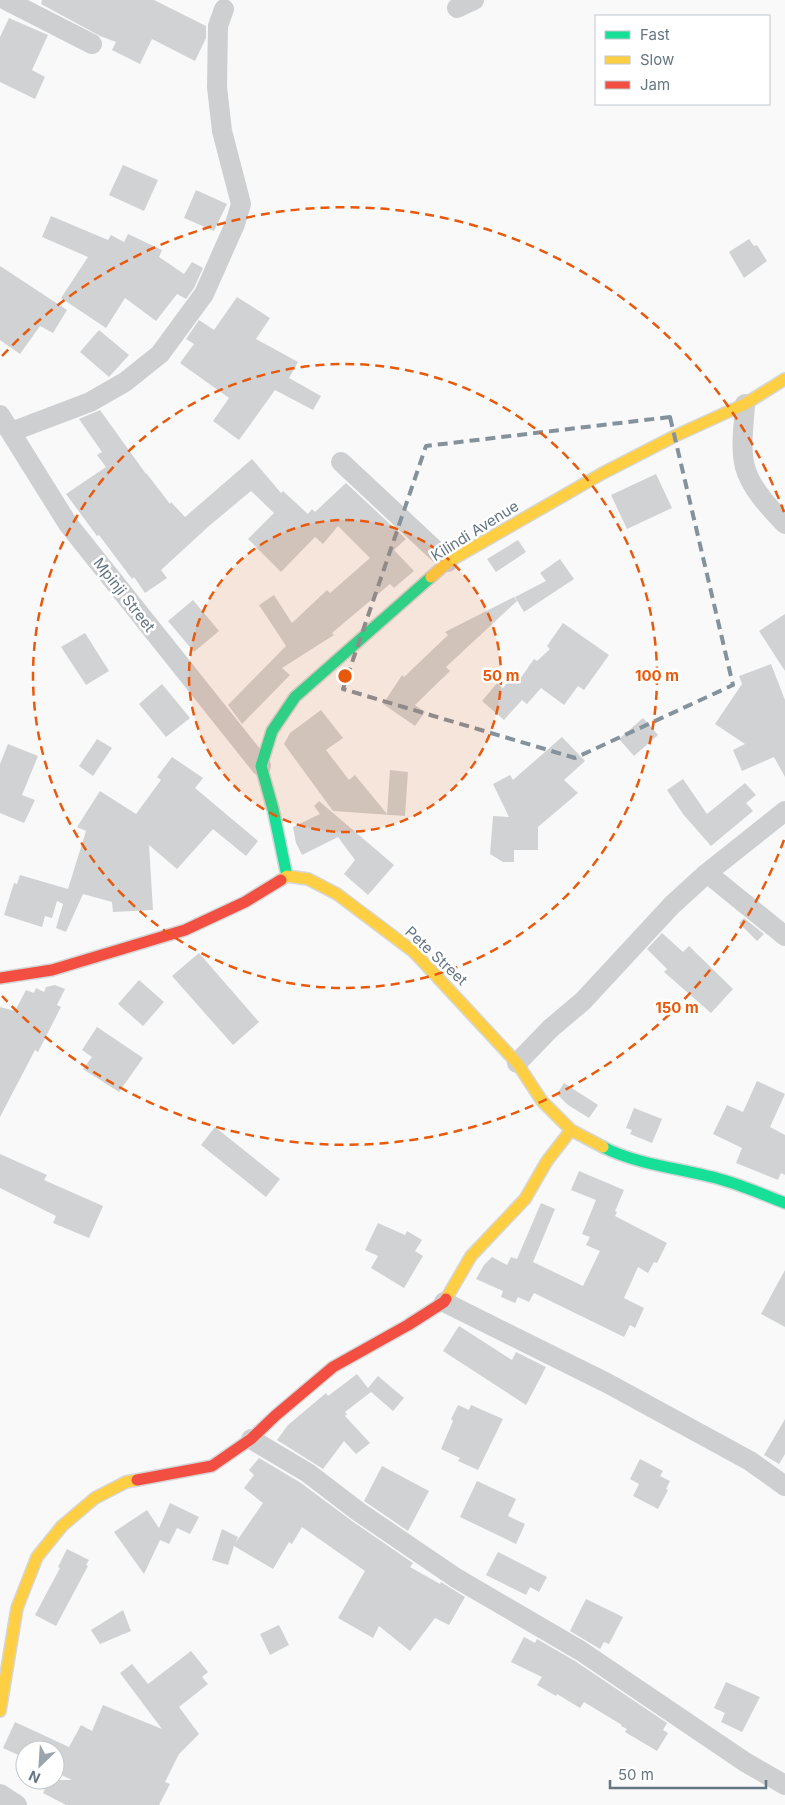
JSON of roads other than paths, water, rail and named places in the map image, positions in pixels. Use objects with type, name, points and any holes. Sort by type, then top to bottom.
[{"type":"street","points":[[6,0],[92,44]]},
{"type":"street","points":[[11,432],[90,402],[125,382],[160,354],[204,294],[241,204],[222,131],[217,87],[218,26],[224,9]]},
{"type":"street","name":"Kilindi Avenue","points":[[260,766],[272,731],[295,697],[448,562],[602,473],[675,436],[745,404],[785,379]]},
{"type":"street","points":[[745,404],[743,439],[745,467],[754,487],[785,524]]},
{"type":"street","name":"Mpinji Street","points":[[0,415],[68,524],[260,766]]},
{"type":"street","points":[[341,462],[448,562]]},
{"type":"street","points":[[0,978],[52,970],[185,930],[245,902],[287,876],[273,809],[260,766]]},
{"type":"street","points":[[517,1063],[551,1028],[583,1001],[672,905],[707,873],[785,811]]},
{"type":"street","points":[[707,873],[785,936]]},
{"type":"street","name":"Pete Street","points":[[287,876],[308,880],[337,894],[414,952],[517,1063],[542,1101],[571,1130],[611,1151],[723,1180],[785,1203]]},
{"type":"street","points":[[0,1712],[17,1608],[37,1557],[62,1526],[95,1498],[126,1482],[212,1466],[251,1439],[333,1367],[408,1325],[444,1302],[471,1256],[525,1199],[547,1161],[571,1130]]},
{"type":"street","points":[[444,1302],[616,1387],[750,1461],[785,1486]]},
{"type":"street","points":[[251,1439],[308,1473],[359,1512],[456,1578],[581,1652],[745,1762],[785,1785]]},
{"type":"street","points":[[0,1794],[17,1805]]}]
